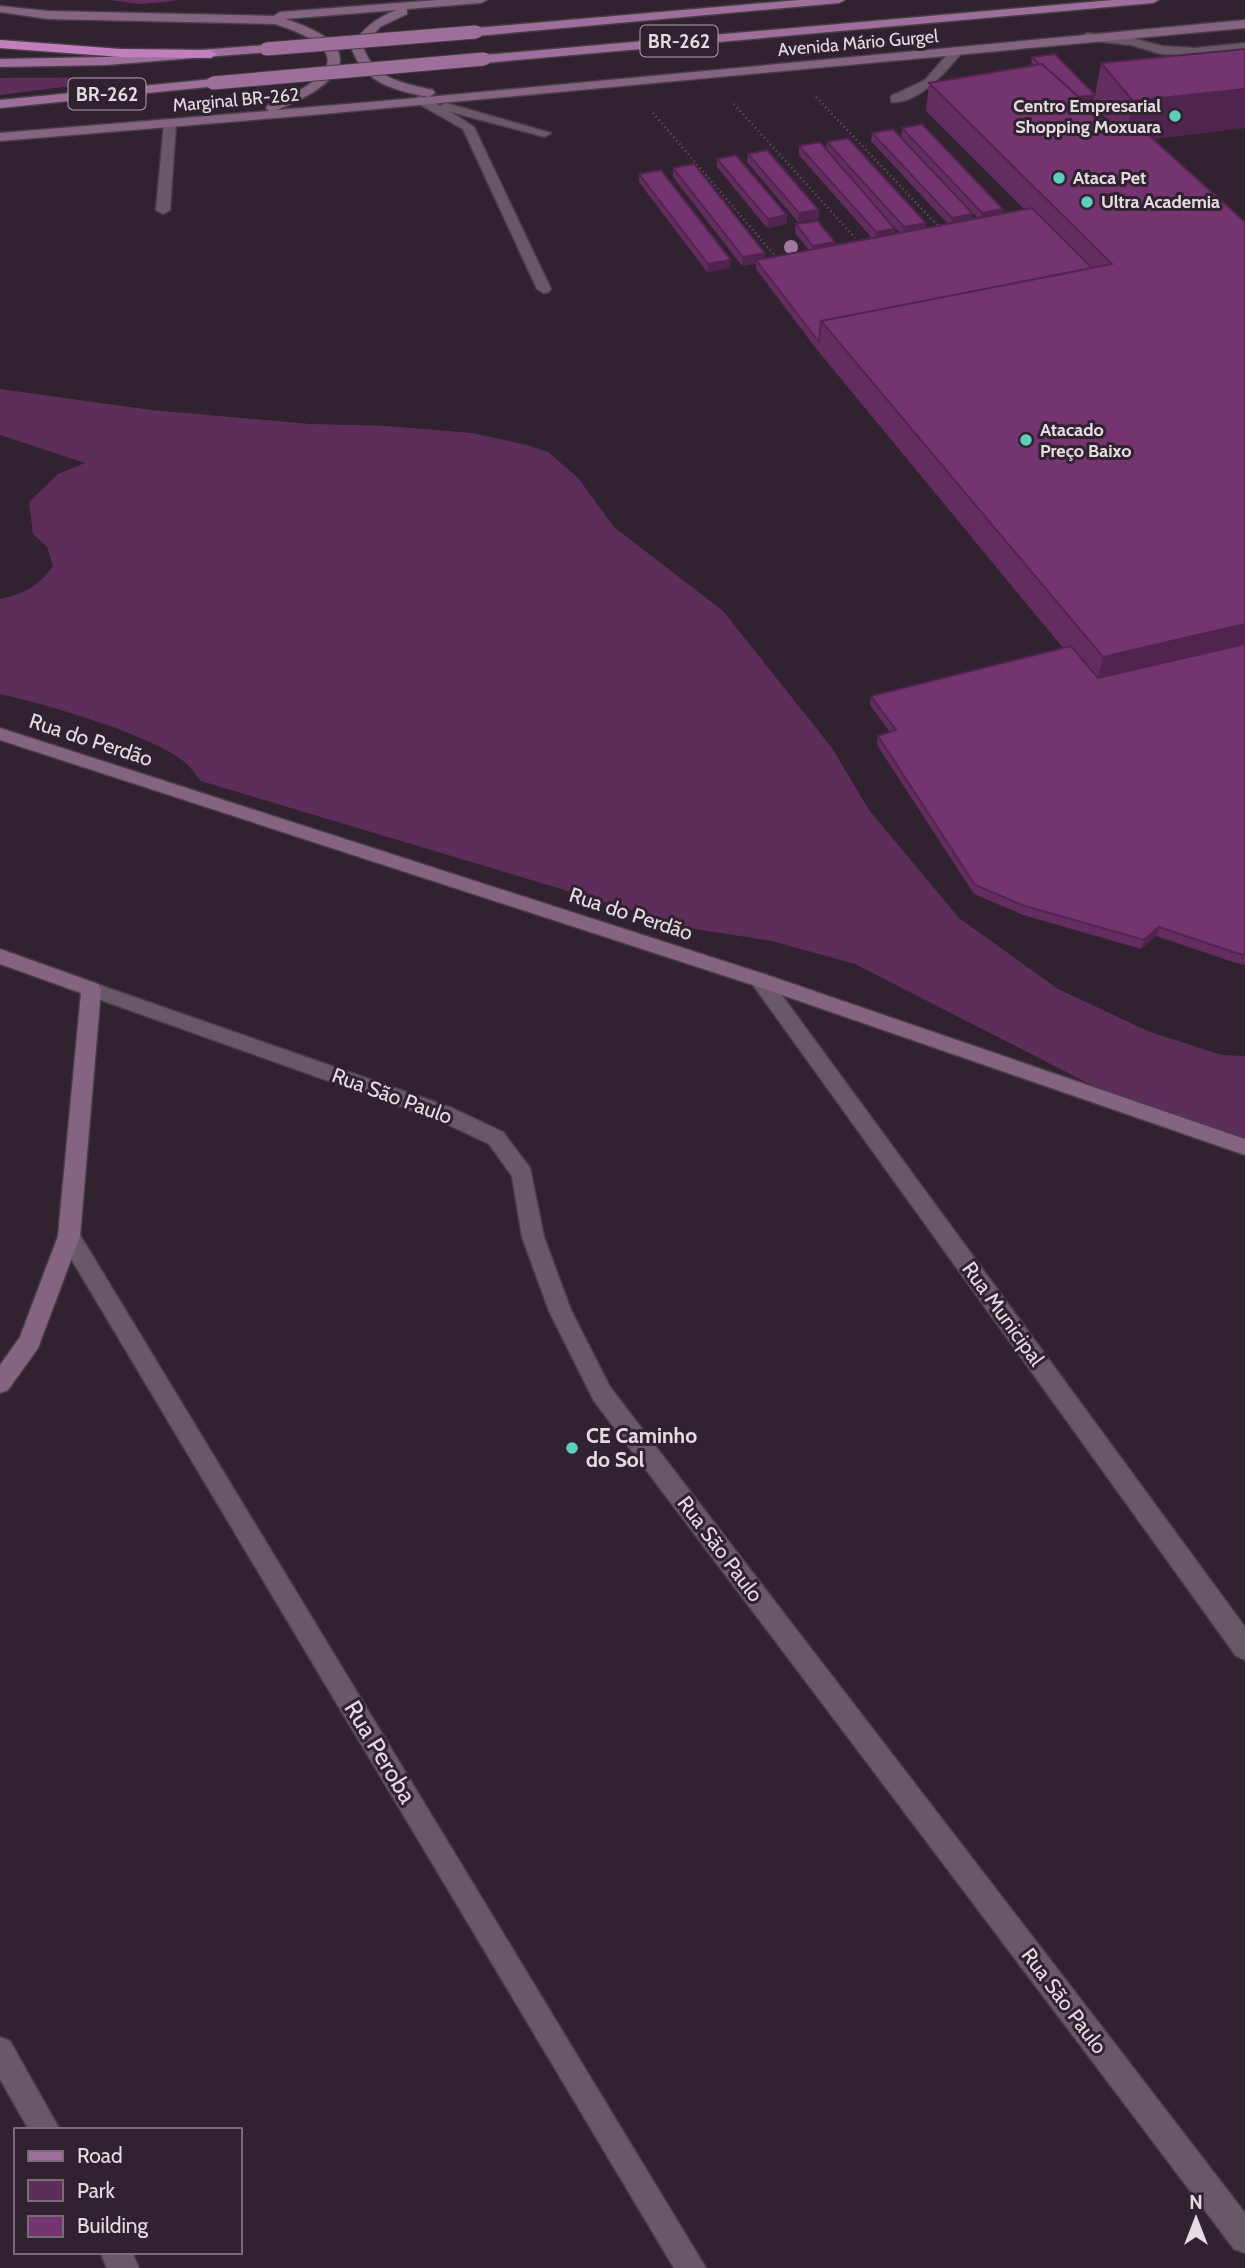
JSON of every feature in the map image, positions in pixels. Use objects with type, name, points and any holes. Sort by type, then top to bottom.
[{"type":"highway","points":[[0,44],[109,52],[211,54]]},
{"type":"main road","points":[[211,19],[481,0]]},
{"type":"main road","name":"BR-262","points":[[0,63],[211,54],[839,0]]},
{"type":"main road","name":"Avenida Mário Gurgel","points":[[0,104],[1153,0]]},
{"type":"main road","points":[[446,3],[413,8],[385,18],[366,32],[357,47],[360,63],[376,78],[403,88],[437,94],[474,94]]},
{"type":"main road","points":[[0,9],[48,15],[276,20],[301,26],[322,36],[334,49],[337,63],[329,78],[312,92],[262,112],[228,120]]},
{"type":"main road","name":"Avenida Mário Gurgel","points":[[474,94],[1245,24]]},
{"type":"main road","name":"Marginal BR-262","points":[[0,137],[228,120],[474,94]]},
{"type":"main road","name":"Rua do Perdão","points":[[0,734],[760,980],[1245,1147]]},
{"type":"main road","points":[[0,956],[91,989],[69,1236],[30,1340],[0,1383]]},
{"type":"street","points":[[1087,37],[1132,42],[1161,50],[1195,52],[1245,47]]},
{"type":"street","points":[[895,99],[929,83],[957,51]]},
{"type":"street","points":[[421,100],[545,133]]},
{"type":"street","points":[[421,100],[468,127],[544,289]]},
{"type":"street","points":[[163,210],[170,124]]},
{"type":"street","name":"Rua Municipal","points":[[760,980],[1245,1648]]},
{"type":"street","name":"Rua São Paulo","points":[[91,989],[445,1114],[496,1138],[522,1174],[533,1237],[556,1299],[602,1394],[1245,2238]]},
{"type":"street","name":"Rua Peroba","points":[[69,1236],[691,2268]]},
{"type":"street","points":[[0,2051],[44,2128]]},
{"type":"path","points":[[808,89],[941,229]]},
{"type":"path","points":[[729,98],[855,239]]},
{"type":"path","points":[[648,107],[778,260]]},
{"type":"green space","points":[[143,77],[0,95],[0,78]]},
{"type":"green space","points":[[0,389],[151,410],[310,424],[388,426],[472,433],[548,452],[578,478],[614,527],[723,611],[832,748],[869,810],[959,918],[1058,989],[1150,1032],[1222,1055],[1245,1056],[1245,1138],[1160,1120],[855,964],[772,941],[695,929],[201,781],[187,764],[172,753],[126,732],[0,694],[0,599],[30,588],[53,566],[47,547],[33,534],[29,502],[58,474],[85,463],[0,435]]},
{"type":"building","points":[[1245,49],[1245,89],[1133,101],[1101,63]]},
{"type":"building","points":[[1055,54],[1095,95],[1079,97],[1032,57]]},
{"type":"building","points":[[1042,64],[1107,123],[1143,130],[1245,222],[1245,624],[1103,657],[821,321],[1112,264],[929,83]]},
{"type":"building","points":[[922,124],[1003,209],[982,213],[902,128]]},
{"type":"building","points":[[893,129],[973,214],[952,218],[872,133]]},
{"type":"building","points":[[848,138],[926,223],[904,227],[827,142]]},
{"type":"building","points":[[820,142],[895,229],[876,232],[799,146]]},
{"type":"building","points":[[767,150],[819,210],[799,213],[748,154]]},
{"type":"building","points":[[736,155],[787,215],[768,219],[717,159]]},
{"type":"building","points":[[694,164],[765,253],[743,257],[673,168]]},
{"type":"building","points":[[661,170],[731,260],[708,264],[639,174]]},
{"type":"building","points":[[1032,208],[1092,268],[821,321],[819,342],[756,260]]},
{"type":"building","points":[[818,221],[835,242],[813,246],[796,224]]},
{"type":"building","points":[[1245,644],[1245,955],[1159,927],[1144,940],[1025,906],[975,885],[878,736],[896,730],[871,696],[1071,646],[1098,678]]},
{"type":"place","name":"Centro Empresarial Shopping Moxuara","points":[[1175,116]]},
{"type":"place","name":"Ataca Pet","points":[[1059,178]]},
{"type":"place","name":"Ultra Academia","points":[[1087,202]]},
{"type":"place","name":"Atacado Preço Baixo","points":[[1026,440]]},
{"type":"place","name":"CE Caminho do Sol","points":[[572,1448]]}]
